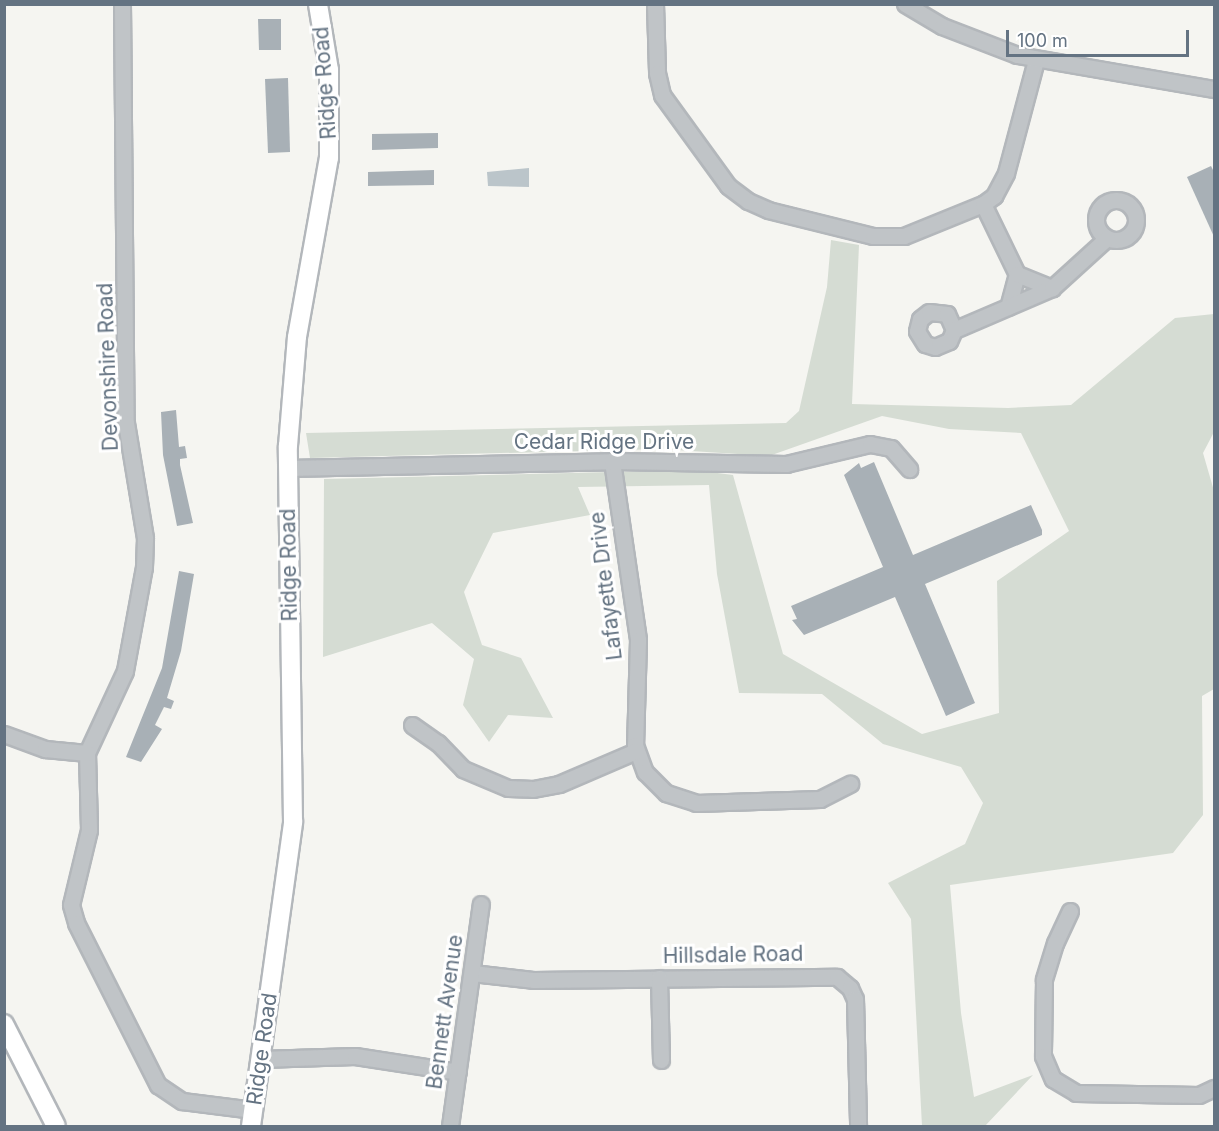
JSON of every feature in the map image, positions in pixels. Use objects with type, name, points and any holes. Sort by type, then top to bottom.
[{"type":"main road","name":"Ridge Road","points":[[252,1118],[294,798],[287,468],[297,338],[329,158],[328,70],[318,4]]},
{"type":"main road","points":[[4,1024],[56,1126]]},
{"type":"street","name":"Devonshire Road","points":[[87,753],[125,671],[144,567],[145,538],[126,423],[122,4]]},
{"type":"street","points":[[655,4],[657,73],[665,102],[721,177],[748,201],[823,224],[891,237],[983,204],[1003,182],[1036,60]]},
{"type":"street","points":[[905,4],[942,26],[1036,60],[1215,89]]},
{"type":"street","points":[[983,204],[1017,274],[1008,307]]},
{"type":"street","points":[[954,330],[1052,288],[1107,238]]},
{"type":"street","points":[[1017,274],[1052,288]]},
{"type":"street","name":"Cedar Ridge Drive","points":[[287,468],[612,461],[786,464],[870,444],[891,448],[909,469]]},
{"type":"street","name":"Lafayette Drive","points":[[612,461],[638,640],[636,751],[645,772],[658,787],[676,798],[696,803],[820,799],[850,784]]},
{"type":"street","points":[[412,725],[438,743],[473,776],[520,789],[559,784],[636,751]]},
{"type":"street","points":[[4,734],[45,749],[87,753],[90,821],[72,892],[73,917],[158,1085],[182,1101],[252,1118]]},
{"type":"street","name":"Bennett Avenue","points":[[450,1126],[481,904]]},
{"type":"street","points":[[1070,911],[1054,943],[1044,980],[1043,1056],[1053,1079],[1076,1093],[1199,1095],[1215,1089]]},
{"type":"street","name":"Hillsdale Road","points":[[472,973],[532,980],[826,974],[842,979],[855,999],[858,1126]]},
{"type":"street","points":[[659,978],[661,1060]]},
{"type":"street","points":[[260,1059],[355,1056],[458,1072]]},
{"type":"shaded area","points":[[529,168],[529,187],[488,186],[487,172]]},
{"type":"shaded area","points":[[831,240],[859,245],[852,404],[1008,408],[1071,405],[1175,318],[1214,314],[1214,432],[1203,453],[1214,491],[1214,689],[1202,696],[1203,815],[1173,853],[950,885],[961,1013],[974,1097],[1033,1075],[985,1126],[922,1126],[911,919],[888,883],[965,844],[983,803],[961,767],[883,744],[822,694],[739,693],[717,574],[709,485],[578,487],[590,515],[493,533],[464,592],[482,645],[521,658],[553,718],[508,715],[489,742],[463,705],[474,659],[432,623],[323,657],[324,479],[694,470],[733,475],[783,654],[922,734],[999,713],[997,581],[1069,531],[1021,433],[949,429],[882,416],[769,456],[661,449],[310,458],[306,433],[786,423],[799,411],[827,287]]},
{"type":"building","points":[[258,19],[281,19],[281,50],[259,50]]},
{"type":"building","points":[[288,78],[290,152],[268,153],[265,79]]},
{"type":"building","points":[[438,133],[438,148],[372,150],[372,134]]},
{"type":"building","points":[[1211,166],[1215,174],[1215,239],[1187,177]]},
{"type":"building","points":[[434,170],[434,185],[368,186],[368,172]]},
{"type":"building","points":[[176,410],[179,447],[185,446],[187,458],[180,459],[180,465],[193,523],[177,526],[163,455],[161,412]]},
{"type":"building","points":[[874,462],[913,555],[1031,505],[1042,530],[1042,535],[925,584],[975,703],[946,716],[895,597],[804,635],[792,620],[797,619],[791,606],[883,567],[844,475],[859,463],[861,468]]},
{"type":"building","points":[[179,571],[194,574],[181,651],[167,698],[174,701],[171,709],[164,707],[155,725],[162,729],[141,762],[126,757],[162,668]]}]
